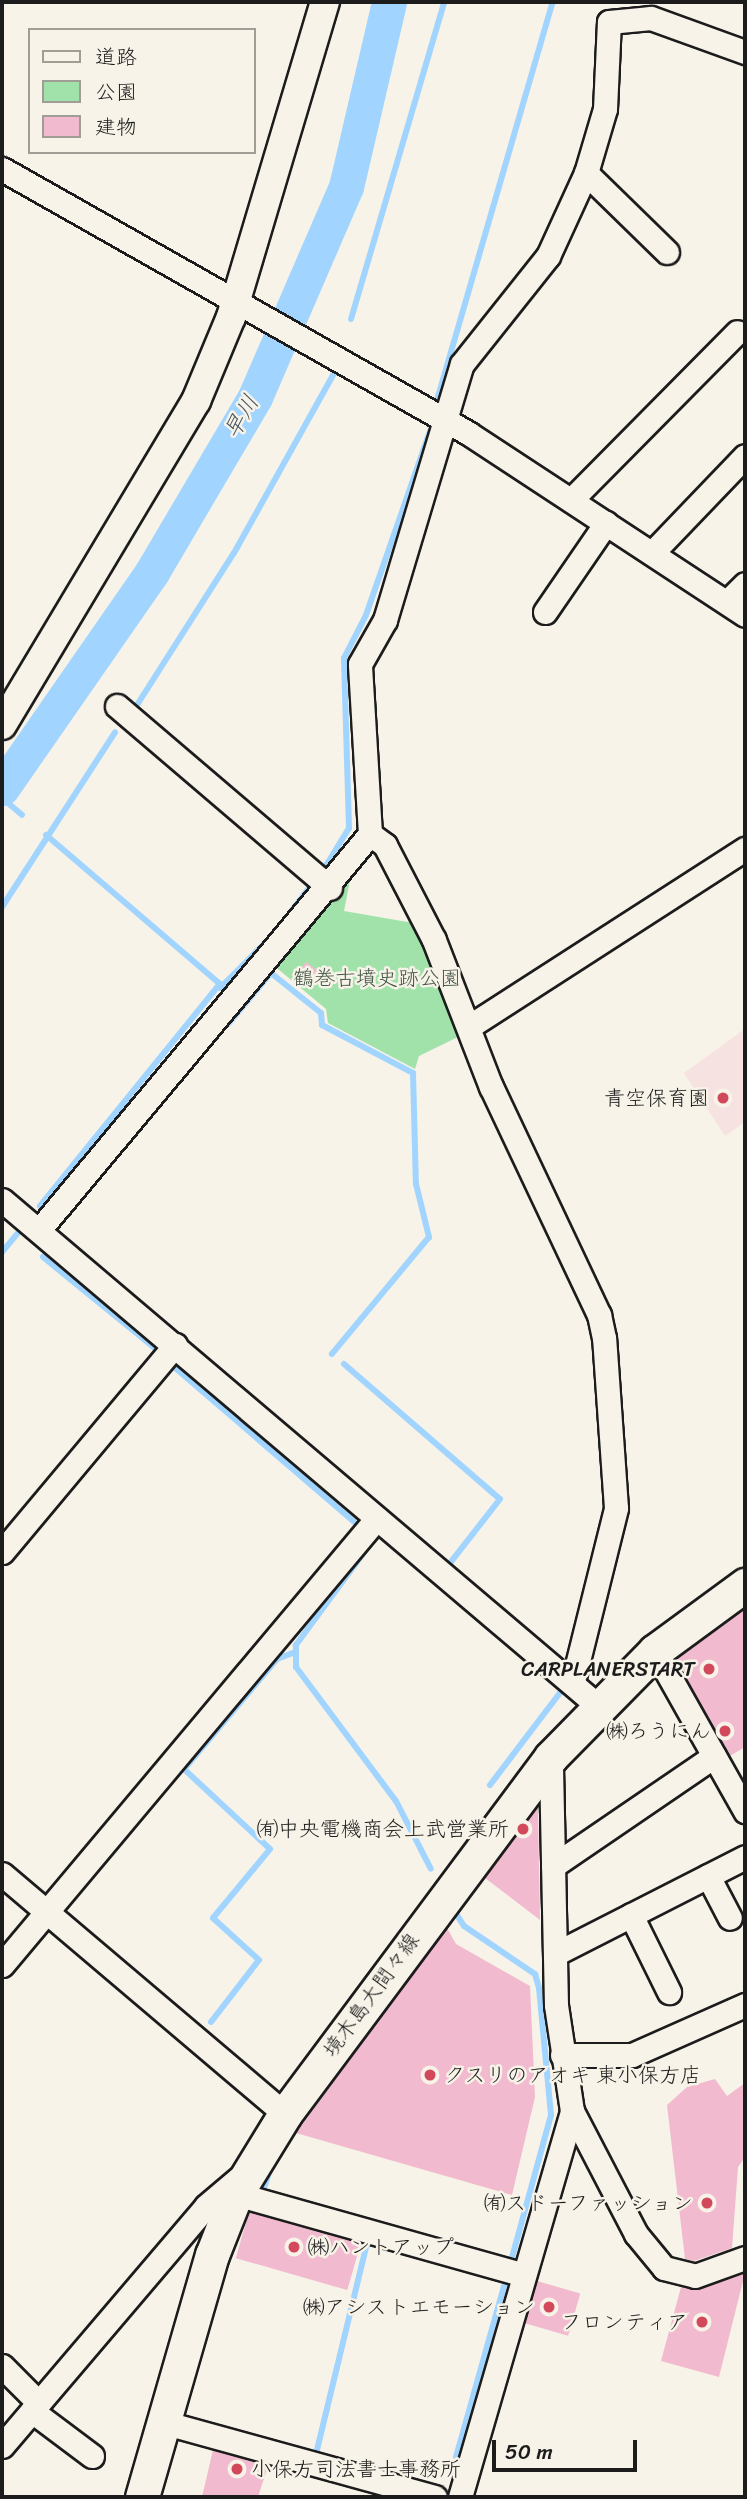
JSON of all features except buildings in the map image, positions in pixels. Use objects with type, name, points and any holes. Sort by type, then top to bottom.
[{"type":"main road","name":"境木島大間々線","points":[[142,2497],[162,2422],[236,2194],[285,2114],[551,1756],[597,1705],[655,1651],[744,1588]]},
{"type":"street","points":[[2,724],[196,401],[243,303],[324,2]]},
{"type":"street","points":[[39,1230],[330,888],[370,834],[360,664],[385,620],[462,364],[548,256],[586,173],[605,109],[604,32],[616,19],[652,10],[745,52]]},
{"type":"street","points":[[2,169],[243,303],[446,422],[571,500],[736,609],[745,584]]},
{"type":"street","points":[[586,173],[667,252]]},
{"type":"street","points":[[571,500],[737,332]]},
{"type":"street","points":[[652,553],[745,456]]},
{"type":"street","points":[[545,612],[606,523]]},
{"type":"street","points":[[117,706],[330,888]]},
{"type":"street","points":[[370,834],[385,845],[435,940],[491,1087],[599,1315],[604,1338],[616,1508],[573,1681]]},
{"type":"street","points":[[470,1026],[745,849]]},
{"type":"street","points":[[2,1200],[573,1681],[597,1705]]},
{"type":"street","points":[[2,1552],[175,1345]]},
{"type":"street","points":[[2,1965],[377,1518]]},
{"type":"street","points":[[655,1651],[745,1811]]},
{"type":"street","points":[[551,1756],[555,1954],[562,2055],[572,2111],[636,2234],[664,2268],[695,2276],[745,2258]]},
{"type":"street","points":[[553,1866],[714,1756]]},
{"type":"street","points":[[555,1954],[745,1857]]},
{"type":"street","points":[[2,1874],[285,2114]]},
{"type":"street","points":[[708,1876],[730,1918]]},
{"type":"street","points":[[631,1915],[669,1992]]},
{"type":"street","points":[[562,2055],[632,2055],[745,2005]]},
{"type":"street","points":[[460,2497],[520,2274],[572,2111]]},
{"type":"street","points":[[2,2446],[206,2206],[256,2160]]},
{"type":"street","points":[[236,2194],[520,2274]]},
{"type":"street","points":[[2,2366],[35,2407],[92,2456]]},
{"type":"street","points":[[162,2422],[435,2497]]},
{"type":"shaded area","name":"青空保育園","points":[[745,1029],[745,1122],[725,1136],[684,1073]]},
{"type":"green space","name":"鶴巻古墳史跡公園","points":[[351,875],[344,911],[419,924],[462,1035],[419,1056],[415,1069],[328,1023],[326,1009],[272,964]]},
{"type":"waterway","name":"早川","points":[[2,788],[152,572],[255,397],[346,187],[389,2]]},
{"type":"waterway","points":[[351,319],[444,2]]},
{"type":"waterway","points":[[437,400],[553,2]]},
{"type":"waterway","points":[[137,705],[234,553],[334,373]]},
{"type":"waterway","points":[[324,869],[349,828],[344,658],[366,615],[430,431]]},
{"type":"waterway","points":[[2,907],[115,732]]},
{"type":"waterway","points":[[2,798],[22,815]]},
{"type":"waterway","points":[[40,1206],[220,984],[46,835]]},
{"type":"waterway","points":[[292,910],[310,887]]},
{"type":"waterway","points":[[220,988],[265,943]]},
{"type":"waterway","points":[[228,1024],[271,973],[321,1013],[322,1025],[413,1073],[416,1184],[429,1237],[332,1354]]},
{"type":"waterway","points":[[2,1252],[18,1233]]},
{"type":"waterway","points":[[43,1257],[156,1349]]},
{"type":"waterway","points":[[344,1364],[500,1499],[450,1563]]},
{"type":"waterway","points":[[173,1366],[353,1521]]},
{"type":"waterway","points":[[365,1551],[296,1645],[296,1667],[396,1801],[431,1869]]},
{"type":"waterway","points":[[211,2022],[259,1960],[213,1918],[270,1849],[184,1769],[277,1659],[295,1652]]},
{"type":"waterway","points":[[490,1785],[562,1690],[556,1685]]},
{"type":"waterway","points":[[453,1909],[464,1926],[535,1974],[539,1988],[551,2115],[512,2258]]},
{"type":"waterway","points":[[263,2191],[270,2170]]},
{"type":"waterway","points":[[316,2454],[368,2239]]},
{"type":"waterway","points":[[456,2457],[505,2283]]},
{"type":"place","name":"青空保育園","points":[[723,1098]]},
{"type":"place","name":"CARPLANERSTART","points":[[709,1669]]},
{"type":"place","name":"㈱ろうにん","points":[[725,1731]]},
{"type":"place","name":"㈲中央電機商会上武営業所","points":[[523,1829]]},
{"type":"place","name":"クスリのアオキ 東小保方店","points":[[430,2075]]},
{"type":"place","name":"㈲スドーファッション","points":[[707,2203]]},
{"type":"place","name":"㈱ハントアップ","points":[[294,2247]]},
{"type":"place","name":"㈱アシストエモーション","points":[[549,2307]]},
{"type":"place","name":"フロンティア","points":[[702,2322]]},
{"type":"place","name":"小保方司法書士事務所","points":[[237,2469]]}]
